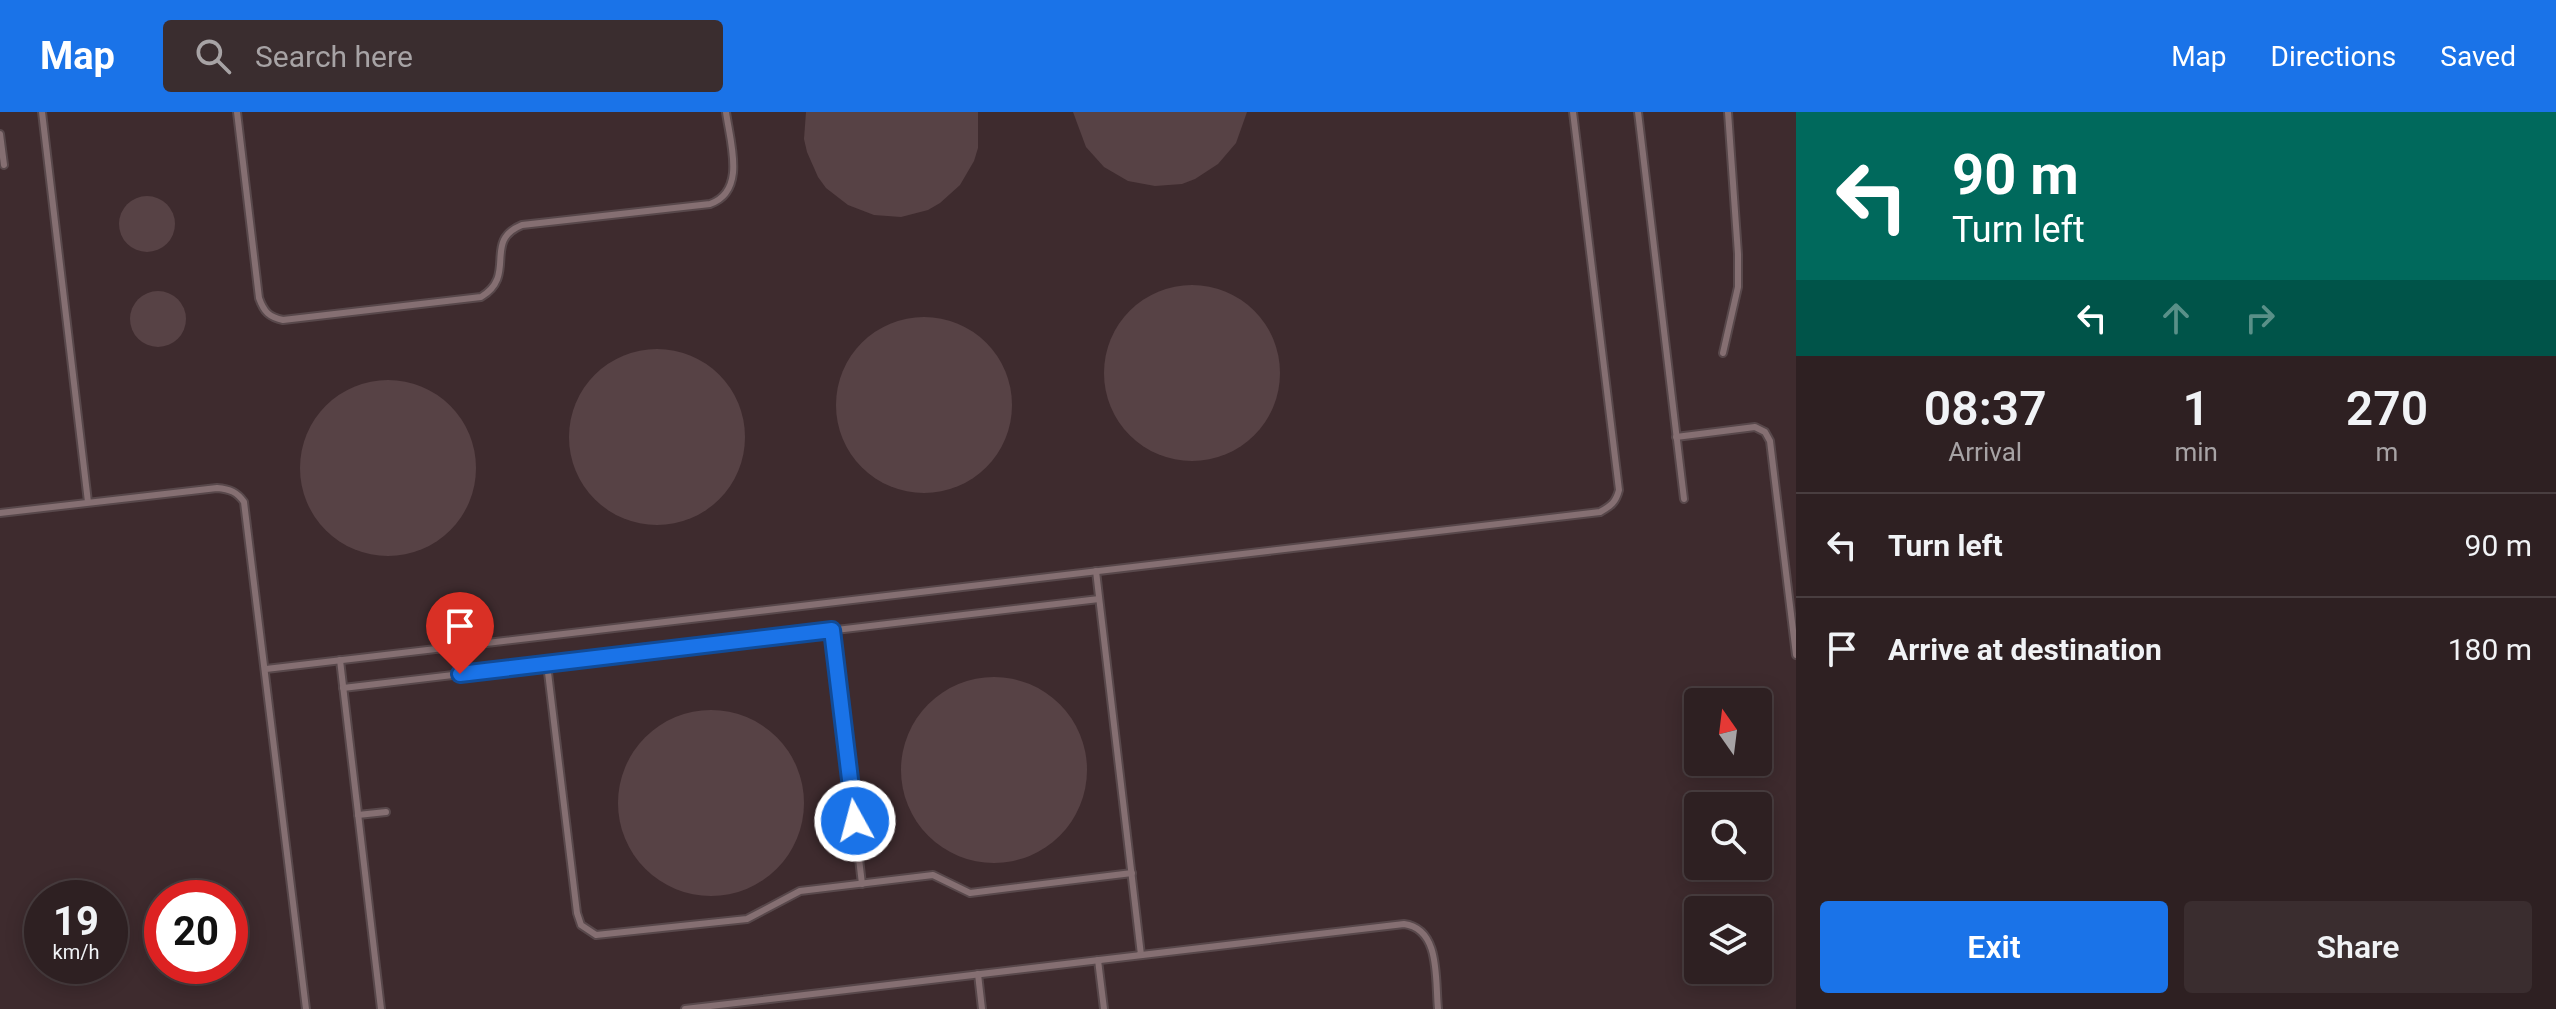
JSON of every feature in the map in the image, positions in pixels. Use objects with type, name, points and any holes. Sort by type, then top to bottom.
[{"type":"lane","points":[[42,112],[88,502]]},
{"type":"lane","points":[[237,112],[259,298],[262,309],[271,317],[283,320],[481,297],[492,290],[499,278],[501,246],[512,229],[522,225],[710,204],[721,200],[729,192],[733,172],[726,112]]},
{"type":"lane","points":[[266,669],[1600,512],[1617,499],[1619,490],[1573,112]]},
{"type":"lane","points":[[1638,112],[1684,499]]},
{"type":"lane","points":[[1723,353],[1738,287],[1738,239],[1728,112]]},
{"type":"lane","points":[[0,134],[4,165]]},
{"type":"lane","points":[[1676,437],[1755,427],[1765,432],[1770,441],[1796,655]]},
{"type":"lane","points":[[0,513],[217,488],[229,489],[244,502],[306,1009]]},
{"type":"lane","points":[[1096,571],[1141,955],[1098,960],[1104,1009]]},
{"type":"lane","points":[[343,688],[1099,599]]},
{"type":"lane","points":[[832,630],[862,884]]},
{"type":"lane","points":[[340,660],[381,1009]]},
{"type":"lane","points":[[547,664],[577,913],[581,925],[590,933],[602,936],[747,919],[800,891],[933,875],[970,893],[1132,873]]},
{"type":"lane","points":[[358,815],[386,812]]},
{"type":"lane","points":[[685,1009],[742,1006],[978,974],[1404,924],[1422,931],[1430,942],[1438,1009]]},
{"type":"lane","points":[[978,974],[982,1009]]},
{"type":"building","points":[[806,112],[978,112],[978,148],[960,185],[940,203],[928,210],[901,217],[874,215],[848,205],[826,188],[818,177],[804,139]]},
{"type":"building","points":[[1073,112],[1247,112],[1236,143],[1218,164],[1182,184],[1155,186],[1128,181],[1104,167],[1086,147]]},
{"type":"building","points":[[147,196],[167,204],[175,224],[167,244],[147,252],[127,244],[119,224],[127,204]]},
{"type":"building","points":[[1192,285],[1225,292],[1254,311],[1273,340],[1280,373],[1273,406],[1254,435],[1225,454],[1192,461],[1159,454],[1130,435],[1111,406],[1104,373],[1111,340],[1130,311],[1159,292]]},
{"type":"building","points":[[158,291],[178,299],[186,319],[178,339],[158,347],[138,339],[130,319],[138,299]]},
{"type":"building","points":[[924,317],[957,324],[986,343],[1005,372],[1012,405],[1005,438],[986,467],[957,486],[924,493],[891,486],[862,467],[843,438],[836,405],[843,372],[862,343],[891,324]]},
{"type":"building","points":[[657,349],[690,356],[719,375],[738,404],[745,437],[738,470],[719,499],[690,518],[657,525],[624,518],[595,499],[576,470],[569,437],[576,404],[595,375],[624,356]]},
{"type":"building","points":[[388,380],[421,387],[450,406],[469,435],[476,468],[469,501],[450,530],[421,549],[388,556],[355,549],[326,530],[307,501],[300,468],[307,435],[326,406],[355,387]]},
{"type":"building","points":[[994,677],[1030,684],[1060,704],[1080,734],[1087,770],[1080,806],[1060,836],[1030,856],[994,863],[958,856],[928,836],[908,806],[901,770],[908,734],[928,704],[958,684]]},
{"type":"building","points":[[711,710],[747,717],[777,737],[797,767],[804,803],[797,839],[777,869],[747,889],[711,896],[675,889],[645,869],[625,839],[618,803],[625,767],[645,737],[675,717]]},
{"type":"route","points":[[460,674],[832,630],[855,821]]}]
